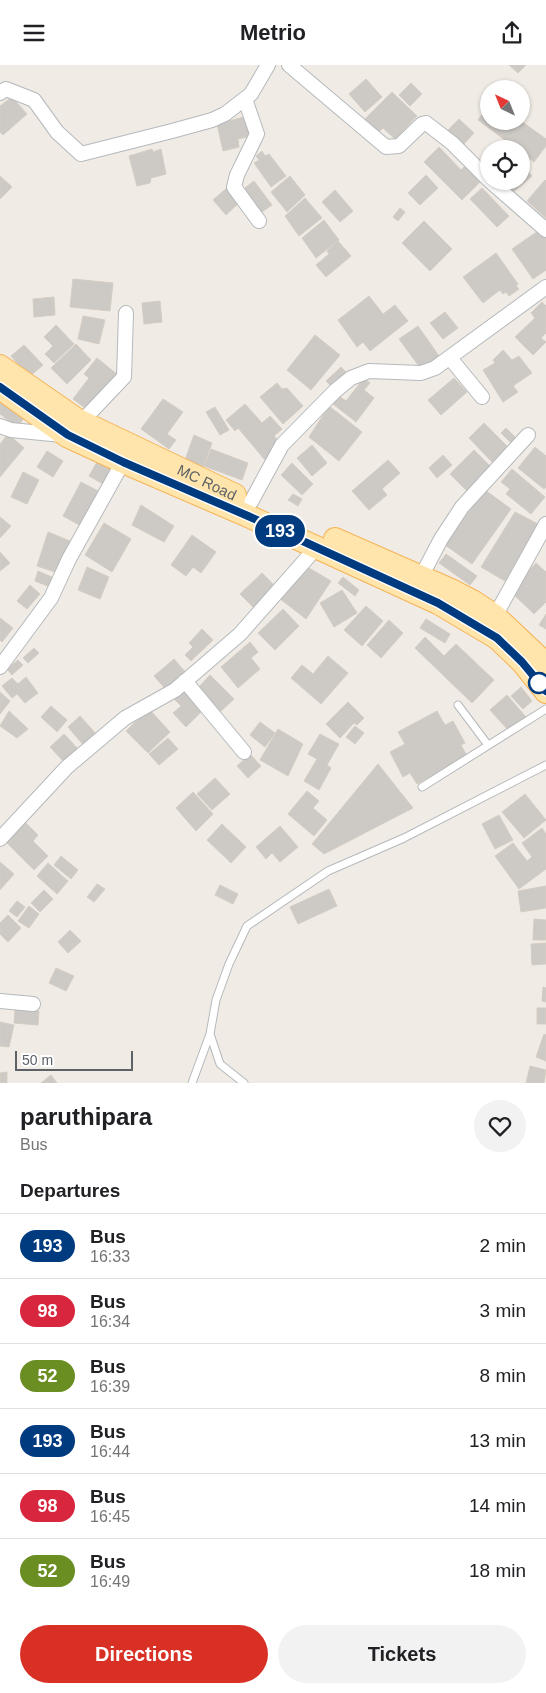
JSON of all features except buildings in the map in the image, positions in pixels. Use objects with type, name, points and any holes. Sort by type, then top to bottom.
[{"type":"main road","name":"MC Road","points":[[0,366],[73,428],[251,502],[459,594],[495,616],[546,664]]},
{"type":"main road","name":"MC Road","points":[[0,387],[73,428],[123,462],[438,603],[497,638],[522,662],[546,691]]},
{"type":"street","points":[[0,93],[6,89],[34,100],[57,132],[81,154],[225,114],[252,93],[268,65]]},
{"type":"street","points":[[289,65],[386,147],[399,146],[422,124],[426,123],[452,143],[480,172]]},
{"type":"street","points":[[245,99],[257,134],[237,175],[234,187],[259,221]]},
{"type":"street","points":[[499,190],[546,230]]},
{"type":"street","points":[[251,502],[282,445],[335,391],[351,378],[369,371],[421,373],[435,368],[546,287]]},
{"type":"street","points":[[0,426],[11,429],[73,428],[87,416],[124,377],[126,313]]},
{"type":"street","points":[[450,358],[482,397]]},
{"type":"street","points":[[421,577],[441,539],[462,507],[478,487],[509,457],[528,435]]},
{"type":"street","points":[[0,667],[51,598],[69,559],[123,462]]},
{"type":"street","points":[[495,616],[546,524]]},
{"type":"street","points":[[0,839],[67,767],[125,718],[175,690],[240,634],[316,548]]},
{"type":"street","points":[[185,681],[244,751]]},
{"type":"street","points":[[0,1001],[33,1004]]},
{"type":"lane","points":[[458,705],[488,745]]},
{"type":"lane","points":[[422,787],[546,709]]},
{"type":"lane","points":[[192,1083],[210,1033],[216,999],[247,926],[328,871],[404,838],[546,765]]},
{"type":"lane","points":[[210,1033],[220,1064],[244,1083]]},
{"type":"bus line","name":"193","points":[[0,387],[68,435],[123,462],[248,516],[438,603],[497,638],[522,662],[546,691]]}]
